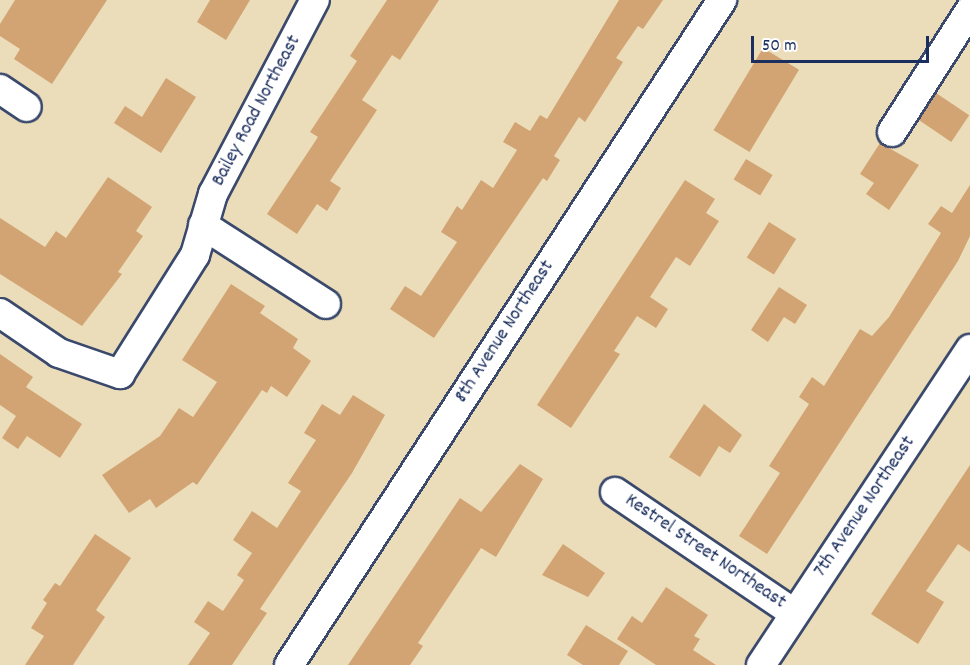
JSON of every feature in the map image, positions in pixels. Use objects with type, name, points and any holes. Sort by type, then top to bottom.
[{"type":"street","name":"Bailey Road Northeast","points":[[0,313],[59,353],[120,374],[195,255],[213,194],[315,0]]},
{"type":"street","name":"8th Avenue Northeast","points":[[289,665],[722,0]]},
{"type":"street","points":[[892,132],[970,10]]},
{"type":"street","points":[[0,89],[27,108]]},
{"type":"street","points":[[203,225],[326,304]]},
{"type":"street","name":"7th Avenue Northeast","points":[[761,665],[970,349]]},
{"type":"street","name":"Kestrel Street Northeast","points":[[615,492],[794,613]]},
{"type":"building","points":[[15,0],[107,0],[52,84],[14,59],[20,49],[0,36],[0,24]]},
{"type":"building","points":[[210,0],[250,0],[226,40],[197,22]]},
{"type":"building","points":[[387,0],[439,0],[400,60],[392,55],[362,100],[377,110],[330,181],[341,188],[327,211],[317,204],[297,234],[267,214],[318,137],[310,132],[357,61],[350,56]]},
{"type":"building","points":[[619,0],[663,0],[643,29],[638,26],[616,58],[623,62],[585,122],[579,117],[554,156],[560,160],[547,181],[543,178],[434,338],[390,309],[405,286],[421,296],[457,242],[441,232],[457,206],[462,210],[481,180],[493,188],[517,150],[503,142],[515,122],[530,131],[540,115],[547,119]]},
{"type":"building","points":[[763,48],[799,70],[750,152],[714,130]]},
{"type":"building","points":[[166,78],[196,97],[161,153],[114,123],[125,106],[142,117]]},
{"type":"building","points":[[936,93],[969,115],[951,142],[918,120]]},
{"type":"building","points":[[880,143],[919,165],[889,210],[866,194],[874,183],[860,174]]},
{"type":"building","points":[[746,159],[773,175],[760,196],[734,180]]},
{"type":"building","points":[[108,177],[152,207],[136,231],[143,236],[118,272],[122,274],[82,326],[0,274],[0,218],[45,247],[56,231],[66,238]]},
{"type":"building","points":[[685,180],[715,199],[706,213],[719,221],[690,266],[676,257],[650,297],[668,309],[656,328],[637,316],[614,351],[620,354],[571,428],[537,405]]},
{"type":"building","points":[[970,185],[970,236],[958,261],[767,554],[739,536],[780,473],[769,466],[809,404],[799,397],[812,377],[824,386],[860,329],[872,336],[889,317],[941,233],[928,224],[941,206],[952,213]]},
{"type":"building","points":[[769,222],[796,239],[774,275],[747,258]]},
{"type":"building","points":[[231,284],[265,306],[260,313],[298,339],[293,348],[311,361],[287,397],[271,386],[267,393],[262,390],[197,485],[193,482],[156,508],[150,499],[129,513],[102,475],[160,436],[179,408],[193,417],[217,382],[182,360]]},
{"type":"building","points":[[779,287],[807,305],[795,324],[784,317],[768,342],[751,330]]},
{"type":"building","points":[[0,354],[33,377],[26,387],[82,424],[60,458],[27,436],[18,449],[2,438],[16,416],[0,405]]},
{"type":"building","points":[[353,395],[385,415],[352,473],[260,609],[267,613],[232,665],[188,665],[210,633],[194,622],[208,601],[223,611],[244,580],[237,575],[252,553],[233,540],[252,511],[277,528],[301,491],[288,483],[316,440],[304,433],[322,404],[340,415]]},
{"type":"building","points":[[704,404],[742,435],[730,453],[719,446],[700,477],[669,457]]},
{"type":"building","points":[[520,464],[543,479],[496,557],[481,548],[418,643],[423,646],[410,665],[348,665],[460,498],[481,512]]},
{"type":"building","points":[[970,465],[970,552],[958,544],[926,591],[944,602],[918,644],[871,614]]},
{"type":"building","points":[[95,534],[131,558],[96,610],[105,617],[73,665],[25,665],[44,636],[31,628],[47,603],[43,600],[55,583],[60,586]]},
{"type":"building","points":[[563,544],[605,573],[588,597],[542,575]]},
{"type":"building","points":[[666,587],[708,615],[694,636],[700,639],[693,650],[716,665],[656,665],[617,639],[632,616],[642,623]]},
{"type":"building","points":[[586,625],[628,651],[619,665],[583,665],[567,655]]}]
